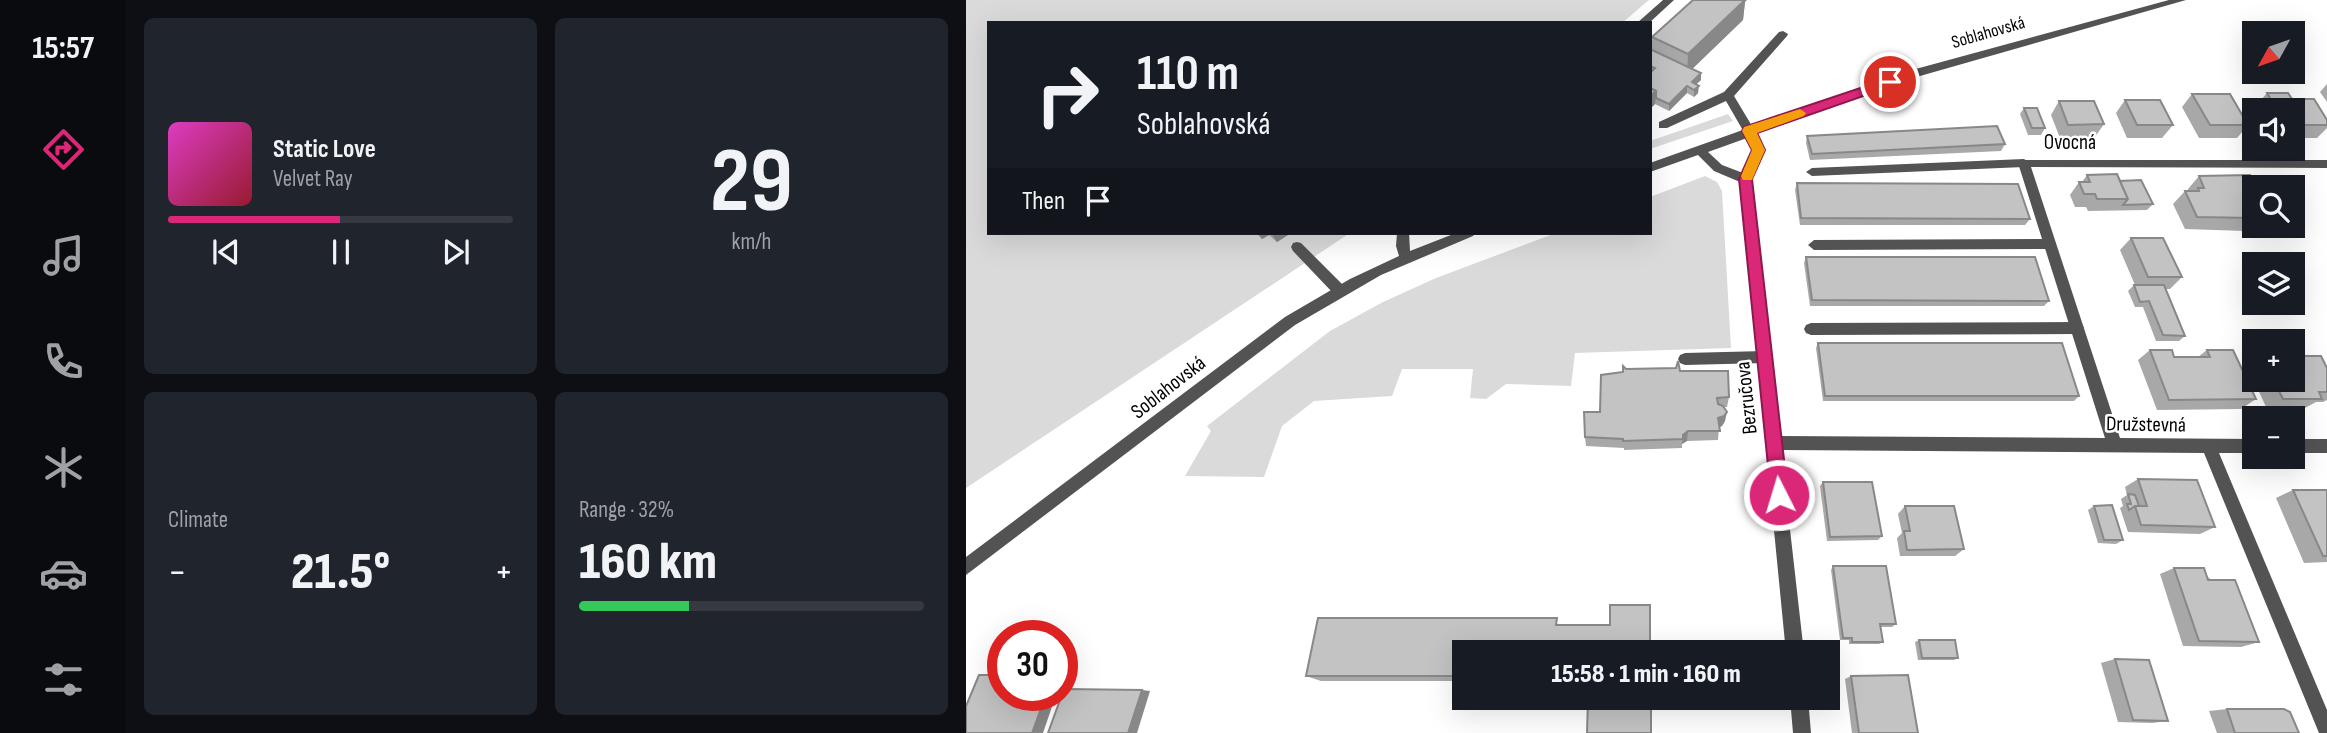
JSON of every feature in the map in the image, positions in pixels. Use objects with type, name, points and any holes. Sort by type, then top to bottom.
[{"type":"street","points":[[1644,21],[1669,0]]},
{"type":"street","name":"Soblahovská","points":[[1652,167],[1749,131],[1964,58],[2181,0]]},
{"type":"street","points":[[1663,125],[1728,95],[1783,34]]},
{"type":"street","points":[[1728,95],[1749,131]]},
{"type":"street","name":"Bezručova","points":[[1749,131],[1759,150],[1746,179],[1794,640]]},
{"type":"street","points":[[1699,150],[1718,168],[1746,179]]},
{"type":"street","points":[[1812,173],[2024,163]]},
{"type":"street","name":"Ovocná","points":[[2114,444],[2024,163],[2327,164]]},
{"type":"street","points":[[1404,235],[1402,246],[1405,256]]},
{"type":"street","name":"Soblahovská","points":[[966,567],[1240,357],[1338,289],[1405,256],[1463,235]]},
{"type":"street","points":[[1814,245],[2050,244]]},
{"type":"street","points":[[1297,247],[1338,289]]},
{"type":"street","points":[[1811,329],[2077,328]]},
{"type":"street","points":[[1685,359],[1765,357]]},
{"type":"street","name":"Družstevná","points":[[1774,443],[2209,446],[2327,731]]},
{"type":"street","points":[[2209,446],[2242,446]]},
{"type":"street","points":[[2305,446],[2327,446]]},
{"type":"street","points":[[1800,710],[1802,733]]},
{"type":"shaded area","points":[[966,0],[1649,0],[1624,21],[987,21],[987,235],[1347,235],[966,488]]},
{"type":"shaded area","points":[[1728,114],[1733,121],[1652,148],[1652,140]]},
{"type":"shaded area","points":[[1705,176],[1717,182],[1722,191],[1731,348],[1575,353],[1571,386],[1506,384],[1486,399],[1470,398],[1473,369],[1402,369],[1392,396],[1314,401],[1282,426],[1264,477],[1185,476],[1211,431],[1207,426],[1330,331],[1383,302],[1436,278],[1551,235],[1652,235],[1652,196]]},
{"type":"building","points":[[1693,0],[1745,0],[1688,54],[1652,37]]},
{"type":"building","points":[[1652,50],[1701,73],[1692,82],[1699,86],[1694,90],[1687,86],[1669,104],[1656,98],[1656,91],[1652,89],[1652,71],[1655,68],[1652,67]]},
{"type":"building","points":[[2267,93],[2288,93],[2291,98],[2270,98]]},
{"type":"building","points":[[2192,94],[2230,94],[2242,115],[2242,125],[2210,125]]},
{"type":"building","points":[[2305,99],[2314,99],[2327,120],[2327,125],[2305,125]]},
{"type":"building","points":[[2125,100],[2160,100],[2173,125],[2137,125]]},
{"type":"building","points":[[2059,101],[2094,101],[2104,124],[2068,125]]},
{"type":"building","points":[[2024,108],[2037,108],[2045,128],[2032,128]]},
{"type":"building","points":[[1997,126],[2005,144],[1812,154],[1807,136]]},
{"type":"building","points":[[2117,174],[2128,199],[2097,199],[2095,194],[2084,194],[2079,182],[2090,182],[2087,175]]},
{"type":"building","points":[[2242,175],[2242,218],[2197,217],[2185,191],[2199,191],[2198,188],[2204,188],[2199,176]]},
{"type":"building","points":[[2141,180],[2153,204],[2123,205],[2128,199],[2120,181]]},
{"type":"building","points":[[1797,183],[2018,184],[2030,219],[1801,218]]},
{"type":"building","points":[[2131,238],[2163,238],[2182,277],[2148,277]]},
{"type":"building","points":[[1806,257],[2035,257],[2049,301],[1812,300]]},
{"type":"building","points":[[2134,285],[2164,285],[2185,336],[2163,335],[2149,301],[2140,302]]},
{"type":"building","points":[[1818,343],[2062,343],[2079,396],[1825,396]]},
{"type":"building","points":[[2150,350],[2172,350],[2174,357],[2210,357],[2207,350],[2233,350],[2242,369],[2242,392],[2253,392],[2256,399],[2169,400]]},
{"type":"building","points":[[2305,356],[2321,356],[2327,368],[2327,392],[2319,392],[2322,399],[2283,399],[2279,392],[2305,392]]},
{"type":"building","points":[[1678,361],[1680,371],[1728,371],[1729,397],[1717,398],[1718,404],[1727,412],[1718,418],[1720,431],[1688,431],[1683,435],[1683,439],[1623,441],[1585,437],[1584,412],[1600,412],[1601,375],[1623,372],[1623,366],[1626,369],[1676,368]]},
{"type":"building","points":[[2138,479],[2197,480],[2215,527],[2141,525],[2135,506],[2147,506]]},
{"type":"building","points":[[1823,482],[1872,482],[1882,536],[1830,537]]},
{"type":"building","points":[[2293,490],[2327,490],[2327,556],[2323,556]]},
{"type":"building","points":[[2128,494],[2135,495],[2139,506],[2129,510],[2127,504],[2131,504]]},
{"type":"building","points":[[2112,505],[2123,540],[2104,540],[2094,506]]},
{"type":"building","points":[[1905,506],[1954,506],[1964,549],[1907,550],[1904,531],[1910,531]]},
{"type":"building","points":[[1833,566],[1886,566],[1896,624],[1880,624],[1883,642],[1852,642],[1852,638],[1843,638]]},
{"type":"building","points":[[2174,568],[2204,568],[2208,580],[2235,580],[2259,642],[2199,641]]},
{"type":"building","points":[[1610,605],[1650,605],[1650,640],[1452,640],[1452,676],[1306,676],[1318,618],[1557,618],[1556,625],[1610,625]]},
{"type":"building","points":[[1919,640],[1955,640],[1958,658],[1922,658]]},
{"type":"building","points":[[2115,659],[2149,660],[2168,721],[2133,720]]},
{"type":"building","points":[[979,675],[987,675],[987,711],[1040,711],[1032,733],[966,733],[966,706]]},
{"type":"building","points":[[1908,675],[1918,733],[1859,733],[1851,676]]},
{"type":"building","points":[[1078,689],[1142,690],[1128,733],[1048,733],[1056,711],[1078,711]]},
{"type":"building","points":[[2227,709],[2284,709],[2290,712],[2299,733],[2235,733]]},
{"type":"building","points":[[1588,710],[1651,710],[1651,733],[1587,733]]},
{"type":"slow traffic","points":[[1747,176],[1759,150],[1749,131],[1800,113]]},
{"type":"route","points":[[1779,495],[1746,179],[1759,150],[1749,131],[1890,82]]}]
